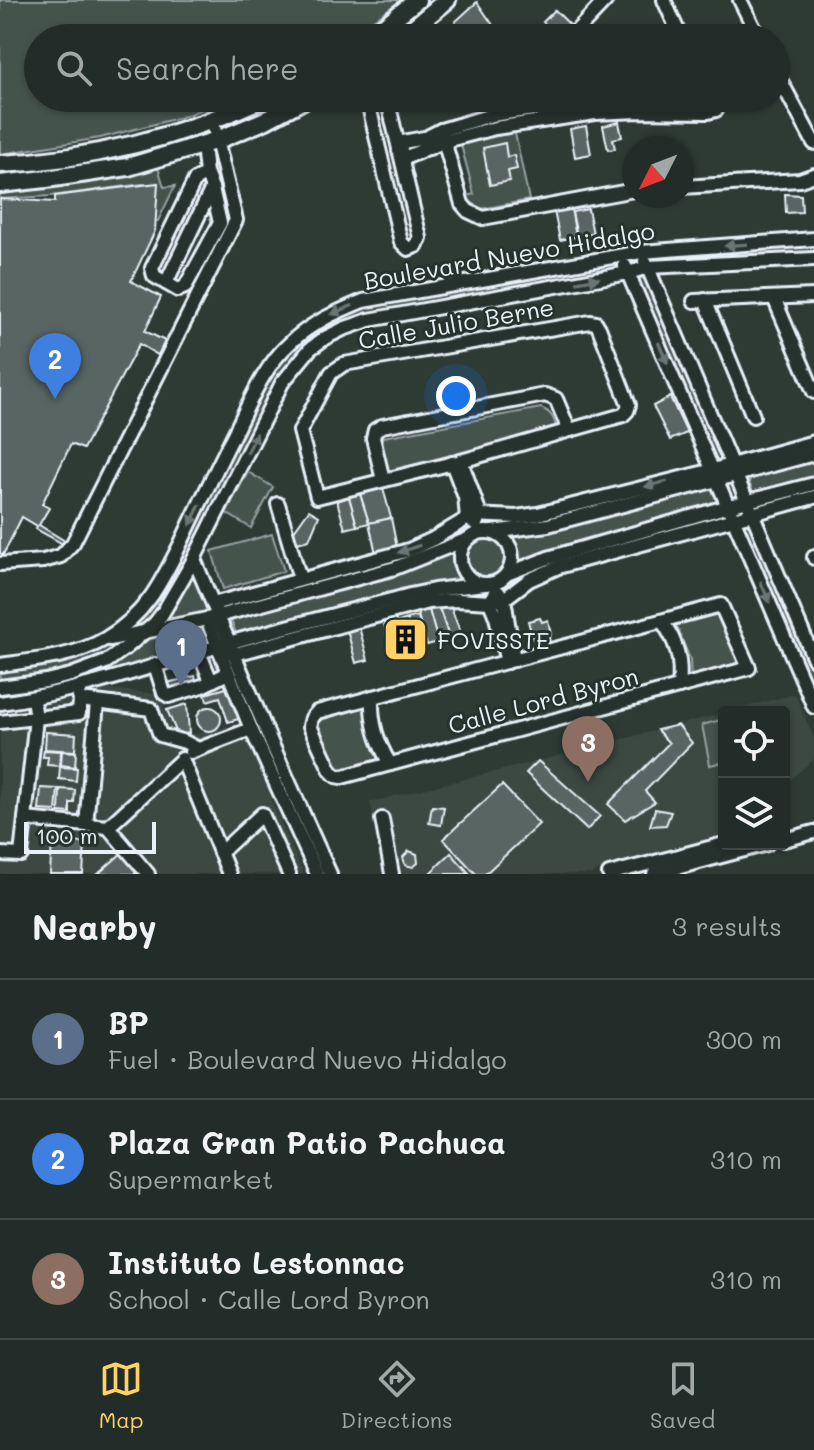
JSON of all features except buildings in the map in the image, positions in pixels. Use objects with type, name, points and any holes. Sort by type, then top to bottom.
[{"type":"main road","points":[[387,24],[417,0]]},
{"type":"main road","points":[[418,24],[447,0]]},
{"type":"main road","points":[[0,164],[40,163],[161,138],[229,112]]},
{"type":"main road","points":[[0,184],[128,167],[210,143],[281,112]]},
{"type":"main road","points":[[64,158],[67,176]]},
{"type":"street","points":[[583,24],[606,0]]},
{"type":"street","points":[[664,0],[675,24]]},
{"type":"street","points":[[740,0],[752,24]]},
{"type":"street","points":[[790,98],[814,143]]},
{"type":"street","points":[[370,112],[401,242],[408,249],[416,246],[420,238],[390,112]]},
{"type":"street","points":[[493,122],[500,112]]},
{"type":"street","points":[[399,151],[403,142],[432,140],[540,112]]},
{"type":"street","points":[[493,122],[609,112],[708,112]]},
{"type":"street","points":[[206,173],[195,180],[152,268],[154,276],[178,290],[185,287],[220,223],[206,173],[212,119]]},
{"type":"street","points":[[432,140],[462,204],[475,216],[483,218],[622,192]]},
{"type":"street","points":[[0,564],[43,561],[61,556],[73,543],[236,220],[210,143]]},
{"type":"street","points":[[381,155],[399,151]]},
{"type":"street","points":[[694,186],[800,180],[814,175]]},
{"type":"street","points":[[166,283],[212,188]]},
{"type":"street","points":[[186,198],[219,214]]},
{"type":"street","name":"Boulevard Nuevo Hidalgo","points":[[104,640],[129,622],[162,582],[259,384],[274,360],[306,328],[363,301],[621,255],[814,239]]},
{"type":"street","points":[[641,252],[814,659]]},
{"type":"street","points":[[621,255],[814,707]]},
{"type":"street","name":"Boulevard Nuevo Hidalgo","points":[[75,688],[145,632],[162,614],[194,559],[282,383],[310,349],[325,338],[369,320],[648,267],[814,259]]},
{"type":"street","points":[[753,416],[699,301],[814,296]]},
{"type":"street","points":[[774,298],[814,392]]},
{"type":"street","name":"Calle Julio Berne","points":[[596,323],[629,405],[623,415],[456,462],[317,497],[300,431],[331,373],[344,364],[596,323]]},
{"type":"street","points":[[383,480],[373,438],[375,430],[382,426],[545,395],[556,399],[569,430]]},
{"type":"street","name":"Boulevard Nuevo Hidalgo","points":[[0,665],[76,652],[104,640],[213,618],[395,568],[477,527],[548,525],[814,442]]},
{"type":"street","name":"Boulevard Nuevo Hidalgo","points":[[734,469],[814,454]]},
{"type":"street","points":[[456,462],[477,527],[461,552],[462,567],[471,579],[494,592],[512,561],[510,547],[504,539],[477,527]]},
{"type":"street","name":"Boulevard Nuevo Hidalgo","points":[[213,604],[409,550],[433,539],[477,527],[715,475]]},
{"type":"street","name":"Boulevard Nuevo Hidalgo","points":[[750,508],[814,484]]},
{"type":"street","name":"Boulevard Nuevo Hidalgo","points":[[507,574],[548,558],[731,512],[814,497]]},
{"type":"street","points":[[278,504],[300,579]]},
{"type":"street","name":"Boulevard Nuevo Hidalgo","points":[[0,703],[75,688],[199,652],[413,605],[494,592],[558,567],[731,512]]},
{"type":"street","points":[[194,559],[213,604],[213,618],[330,874]]},
{"type":"street","name":"Boulevard Nuevo Hidalgo","points":[[227,648],[410,595],[434,590],[494,592]]},
{"type":"street","name":"Calle Lord Byron","points":[[494,592],[510,661]]},
{"type":"street","name":"Calle Lord Byron","points":[[721,605],[749,668],[342,777],[331,771],[310,726],[317,712],[662,621],[721,605]]},
{"type":"street","points":[[662,621],[678,652],[681,669],[679,687]]},
{"type":"street","points":[[227,648],[228,673],[317,874]]},
{"type":"street","points":[[199,652],[211,681]]},
{"type":"street","points":[[155,665],[164,693],[169,696],[202,686],[228,673]]},
{"type":"street","points":[[0,854],[21,855],[36,718],[26,699],[46,681]]},
{"type":"street","name":"Boulevard Nuevo Hidalgo","points":[[0,687],[46,681],[75,688]]},
{"type":"street","points":[[75,688],[97,703],[151,709],[160,735],[198,749]]},
{"type":"street","points":[[0,722],[79,713],[75,688]]},
{"type":"street","points":[[372,697],[374,732],[390,764]]},
{"type":"street","points":[[86,825],[97,703]]},
{"type":"street","points":[[108,827],[182,759],[198,749],[251,729]]},
{"type":"street","points":[[182,759],[229,874]]},
{"type":"street","points":[[220,853],[262,814],[289,874]]},
{"type":"street","points":[[25,819],[108,827],[148,874]]},
{"type":"street","points":[[382,819],[392,874]]},
{"type":"street","points":[[790,830],[801,835]]},
{"type":"street","points":[[790,838],[814,832]]},
{"type":"street","points":[[609,874],[718,846]]},
{"type":"street","points":[[654,874],[744,850]]},
{"type":"shaded area","points":[[0,0],[401,0],[368,24],[24,24],[24,112],[195,112],[100,138],[0,154]]},
{"type":"shaded area","points":[[515,133],[529,200],[481,209],[467,196],[474,194],[460,141]]},
{"type":"shaded area","points":[[158,167],[164,187],[175,186],[158,221],[154,222],[154,185],[0,199],[0,192],[87,183]]},
{"type":"shaded area","points":[[814,243],[814,253],[656,265],[652,261],[652,257]]},
{"type":"shaded area","points":[[614,262],[616,269],[612,271],[367,316],[308,346],[166,601],[143,629],[122,634],[146,611],[166,584],[261,391],[287,351],[320,325],[362,307]]},
{"type":"shaded area","points":[[645,278],[722,461],[716,463],[638,279]]},
{"type":"shaded area","points":[[541,408],[553,417],[556,432],[391,478],[386,467],[381,442],[384,437]]},
{"type":"shaded area","points":[[814,460],[814,480],[754,495],[749,482],[751,479]]},
{"type":"shaded area","points":[[248,472],[273,487],[251,528],[226,513]]},
{"type":"shaded area","points":[[711,487],[718,503],[518,565],[517,549],[509,536],[539,532]]},
{"type":"shaded area","points":[[742,520],[749,522],[814,674],[814,692],[742,524]]},
{"type":"shaded area","points":[[272,534],[284,571],[223,589],[212,551]]},
{"type":"shaded area","points":[[486,538],[500,544],[506,558],[500,572],[486,578],[472,572],[466,558],[472,544]]},
{"type":"shaded area","points":[[452,552],[452,566],[460,581],[237,636],[231,620],[399,571]]},
{"type":"shaded area","points":[[194,570],[212,613],[159,625],[177,605]]},
{"type":"shaded area","points":[[719,613],[741,665],[691,680],[690,659],[676,625]]},
{"type":"shaded area","points":[[198,625],[203,628],[211,644],[96,675],[96,672],[149,636]]},
{"type":"shaded area","points":[[129,641],[110,654],[60,674],[0,682],[0,672],[59,664],[100,648]]},
{"type":"shaded area","points":[[97,688],[159,694],[178,738],[243,723],[274,792],[271,800],[304,874],[0,874],[0,707]]},
{"type":"shaded area","points":[[795,694],[814,738],[814,759],[790,780],[790,706],[750,706]]},
{"type":"shaded area","points":[[368,706],[368,731],[379,759],[338,770],[317,727],[321,720]]},
{"type":"shaded area","points":[[718,715],[718,836],[613,863],[592,874],[386,874],[370,802]]},
{"type":"shaded area","points":[[718,721],[718,763],[710,765],[702,725]]},
{"type":"place","name":"Plaza Gran Patio Pachuca","points":[[55,399]]},
{"type":"place","name":"FOVISSTE","points":[[406,639]]},
{"type":"place","name":"BP","points":[[181,686]]},
{"type":"place","name":"Instituto Lestonnac","points":[[588,782]]}]
